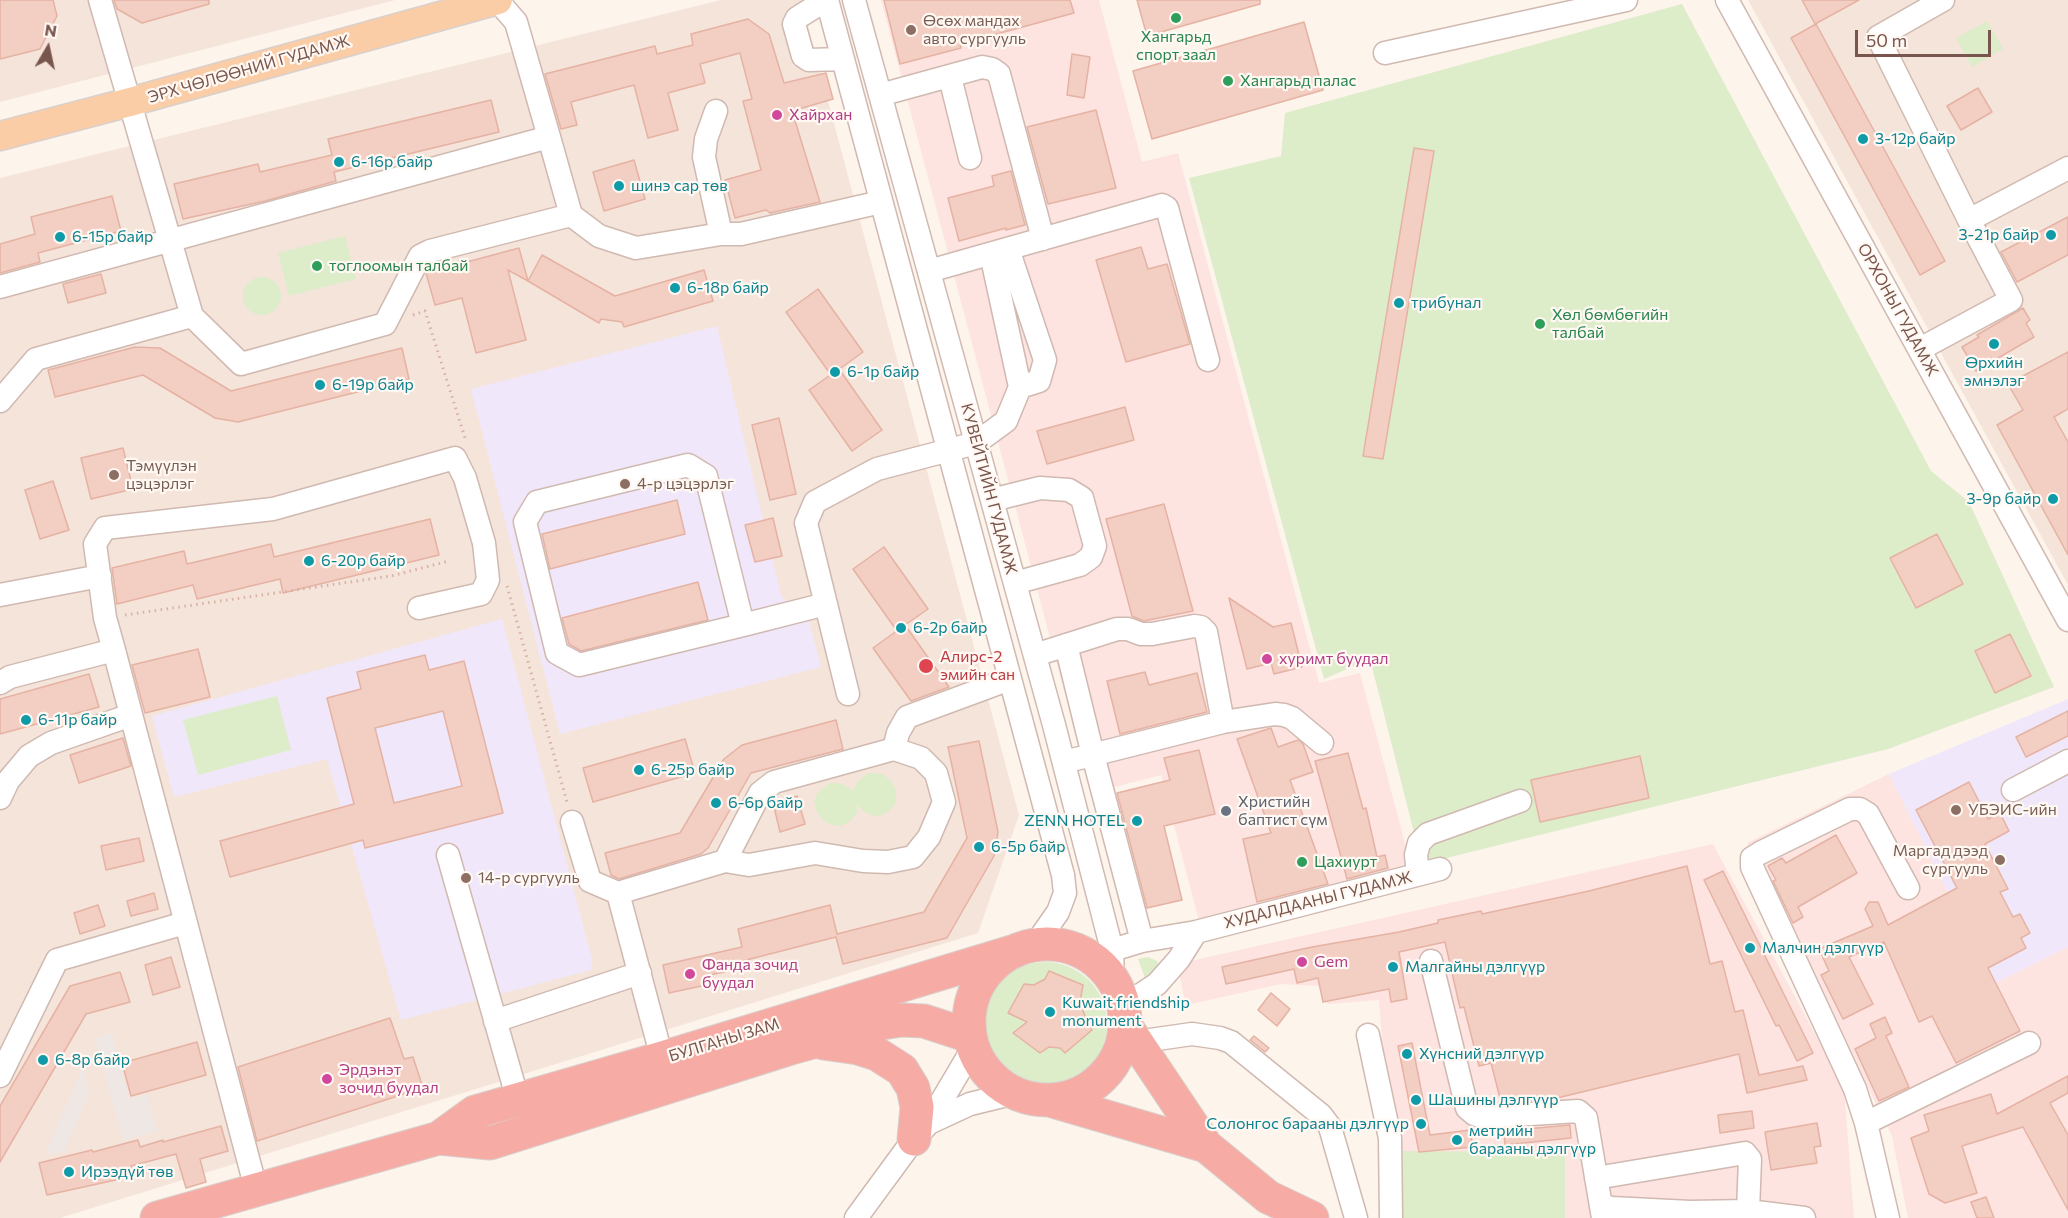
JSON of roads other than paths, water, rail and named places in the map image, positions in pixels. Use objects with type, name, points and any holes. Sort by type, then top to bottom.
[{"type":"highway","points":[[1206,1146],[1049,1100],[1015,1093],[997,1082],[982,1067],[971,1042],[969,1016],[973,995],[983,977],[997,962],[1025,948],[1058,945],[1079,951],[1098,963],[1122,1000],[1206,1146],[1268,1197],[1312,1218]]},
{"type":"highway","name":"БУЛГАНЫ ЗАМ","points":[[157,1218],[439,1138],[475,1112],[662,1059],[1025,948]]},
{"type":"highway","points":[[1049,1100],[1069,1097],[1087,1089],[1102,1077],[1114,1062],[1122,1044],[1122,1000]]},
{"type":"highway","name":"БУЛГАНЫ ЗАМ","points":[[439,1138],[490,1143],[813,1042],[882,1023],[903,1020],[924,1021],[971,1042]]},
{"type":"highway","points":[[813,1042],[858,1048],[877,1054],[902,1070],[913,1088],[921,1131]]},
{"type":"main road","name":"ЭРХ ЧӨЛӨӨНИЙ ГУДАМЖ","points":[[0,136],[497,0]]},
{"type":"street","points":[[100,0],[192,316],[241,364],[385,324],[420,256],[430,251],[572,216]]},
{"type":"street","points":[[497,0],[516,22],[572,216],[599,236],[636,248],[721,234],[741,234],[881,202]]},
{"type":"street","points":[[827,0],[797,18],[794,24],[803,56],[809,60],[843,59]]},
{"type":"street","name":"КУВЕЙТИЙН ГУДАМЖ","points":[[827,0],[1064,884],[1065,893],[1058,912],[1025,948]]},
{"type":"street","name":"КУВЕЙТИЙН ГУДАМЖ","points":[[854,0],[1064,762],[1122,1000]]},
{"type":"street","points":[[1385,53],[1626,0]]},
{"type":"street","name":"ОРХОНЫ ГУДАМЖ","points":[[1727,0],[2068,620]]},
{"type":"street","points":[[1920,349],[2011,300],[1878,37],[1944,0]]},
{"type":"street","points":[[880,95],[981,67],[992,69],[999,74],[1042,239]]},
{"type":"street","points":[[950,77],[970,158]]},
{"type":"street","points":[[716,111],[706,139],[704,156],[721,234]]},
{"type":"street","points":[[0,287],[549,137]]},
{"type":"street","points":[[1969,220],[2068,168]]},
{"type":"street","points":[[929,271],[1162,206],[1167,208],[1208,360]]},
{"type":"street","points":[[848,694],[806,523],[815,502],[877,469],[976,443],[1006,421],[1020,387],[1000,251]]},
{"type":"street","points":[[1000,251],[1045,360],[1039,381],[1020,387]]},
{"type":"street","points":[[0,401],[36,359],[192,316]]},
{"type":"street","points":[[256,1189],[105,618],[95,544],[105,528],[273,510],[455,458],[465,478],[483,543],[488,580],[481,594],[419,608]]},
{"type":"street","points":[[743,625],[706,476],[688,465],[537,502],[525,522],[557,653],[579,665],[743,625],[826,604]]},
{"type":"street","points":[[992,500],[1040,488],[1069,490],[1082,498],[1095,546],[1091,557],[1080,565],[1015,583]]},
{"type":"street","points":[[0,595],[100,576]]},
{"type":"street","points":[[1035,655],[1117,629],[1152,634],[1194,626],[1201,627],[1206,632],[1223,722]]},
{"type":"street","points":[[1066,645],[1142,941]]},
{"type":"street","points":[[0,684],[10,677],[114,650]]},
{"type":"street","points":[[894,749],[898,733],[907,717],[1010,680]]},
{"type":"street","points":[[1064,762],[1223,722],[1275,714],[1292,718],[1322,743]]},
{"type":"street","points":[[0,798],[8,781],[29,756],[51,743],[131,715]]},
{"type":"street","points":[[572,822],[590,881],[618,893],[725,861],[749,866],[815,853],[863,861],[888,862],[913,857],[929,837],[944,802],[936,773],[921,758],[894,749],[774,782],[760,793],[725,861]]},
{"type":"street","points":[[2013,790],[2068,761]]},
{"type":"street","name":"ХУДАЛДААНЫ ГУДАМЖ","points":[[1122,1000],[1142,941],[1196,932],[1429,872],[1416,855],[1419,843],[1428,834],[1520,801]]},
{"type":"street","points":[[1888,1218],[1866,1123],[1855,1089],[1752,867],[1752,858],[1850,809],[1860,809],[1868,814],[1908,888]]},
{"type":"street","points":[[448,855],[518,1100]]},
{"type":"street","points":[[618,893],[662,1059]]},
{"type":"street","points":[[0,1076],[57,960],[185,923]]},
{"type":"street","points":[[1122,1000],[1142,994],[1157,984],[1179,959],[1196,932]]},
{"type":"street","points":[[1431,962],[1467,1108],[1483,1117],[1578,1111],[1586,1118],[1602,1212],[1612,1208],[1690,1212],[1748,1211],[1804,1218]]},
{"type":"street","points":[[495,1021],[640,974]]},
{"type":"street","points":[[1122,1000],[1192,1034],[1231,1042],[1321,1115],[1330,1127],[1356,1218]]},
{"type":"street","points":[[1368,1035],[1390,1138],[1391,1218]]},
{"type":"street","points":[[856,1218],[921,1131],[971,1042]]},
{"type":"street","points":[[1866,1123],[2029,1043]]},
{"type":"street","points":[[921,1131],[970,1104],[1015,1093]]},
{"type":"street","points":[[1596,1178],[1744,1153],[1750,1159],[1748,1211]]},
{"type":"place","name":"Хангарьд спорт заал","points":[[1176,18]]},
{"type":"place","name":"Өсөх мандах авто сургууль","points":[[911,30]]},
{"type":"place","name":"Хангарьд палас","points":[[1228,81]]},
{"type":"place","name":"Хайрхан","points":[[777,115]]},
{"type":"place","name":"3-12р байр","points":[[1863,139]]},
{"type":"place","name":"6-16р байр","points":[[339,162]]},
{"type":"place","name":"шинэ сар төв","points":[[619,186]]},
{"type":"place","name":"3-21р байр","points":[[2051,235]]},
{"type":"place","name":"6-15р байр","points":[[60,237]]},
{"type":"place","name":"тоглоомын талбай","points":[[317,266]]},
{"type":"place","name":"6-18р байр","points":[[675,288]]},
{"type":"place","name":"трибунал","points":[[1399,303]]},
{"type":"place","name":"Хөл бөмбөгийн талбай","points":[[1540,324]]},
{"type":"place","name":"Өрхийн эмнэлэг","points":[[1994,344]]},
{"type":"place","name":"6-1р байр","points":[[835,372]]},
{"type":"place","name":"6-19р байр","points":[[320,385]]},
{"type":"place","name":"Тэмүүлэн цэцэрлэг","points":[[114,475]]},
{"type":"place","name":"4-р цэцэрлэг","points":[[625,484]]},
{"type":"place","name":"3-9р байр","points":[[2053,499]]},
{"type":"place","name":"6-20р байр","points":[[309,561]]},
{"type":"place","name":"6-2р байр","points":[[901,628]]},
{"type":"place","name":"хуримт буудал","points":[[1267,659]]},
{"type":"place","name":"Aлирс-2 эмийн сан","points":[[926,666]]},
{"type":"place","name":"6-11р байр","points":[[26,720]]},
{"type":"place","name":"6-25р байр","points":[[639,770]]},
{"type":"place","name":"6-6р байр","points":[[716,803]]},
{"type":"place","name":"УБЭИС-ийн","points":[[1956,810]]},
{"type":"place","name":"Христийн баптист сүм","points":[[1226,811]]},
{"type":"place","name":"ZENN HOTEL","points":[[1137,821]]},
{"type":"place","name":"6-5р байр","points":[[979,847]]},
{"type":"place","name":"Маргад дээд сургууль","points":[[2000,860]]},
{"type":"place","name":"Цахиурт","points":[[1302,862]]},
{"type":"place","name":"14-р сургууль","points":[[466,878]]},
{"type":"place","name":"Малчин дэлгүүр","points":[[1750,948]]},
{"type":"place","name":"Gem","points":[[1302,962]]},
{"type":"place","name":"Малгайны дэлгүүр","points":[[1393,967]]},
{"type":"place","name":"Фанда зочид буудал","points":[[690,974]]},
{"type":"place","name":"Kuwait friendship monument","points":[[1050,1012]]},
{"type":"place","name":"Хүнсний дэлгүүр","points":[[1407,1054]]},
{"type":"place","name":"6-8р байр","points":[[43,1060]]},
{"type":"place","name":"Эрдэнэт зочид буудал","points":[[327,1079]]},
{"type":"place","name":"Шашины дэлгүүр","points":[[1416,1100]]},
{"type":"place","name":"Солонгос барааны дэлгүүр","points":[[1421,1124]]},
{"type":"place","name":"метрийн барааны дэлгүүр","points":[[1457,1140]]},
{"type":"place","name":"Ирээдүй төв","points":[[69,1172]]}]
